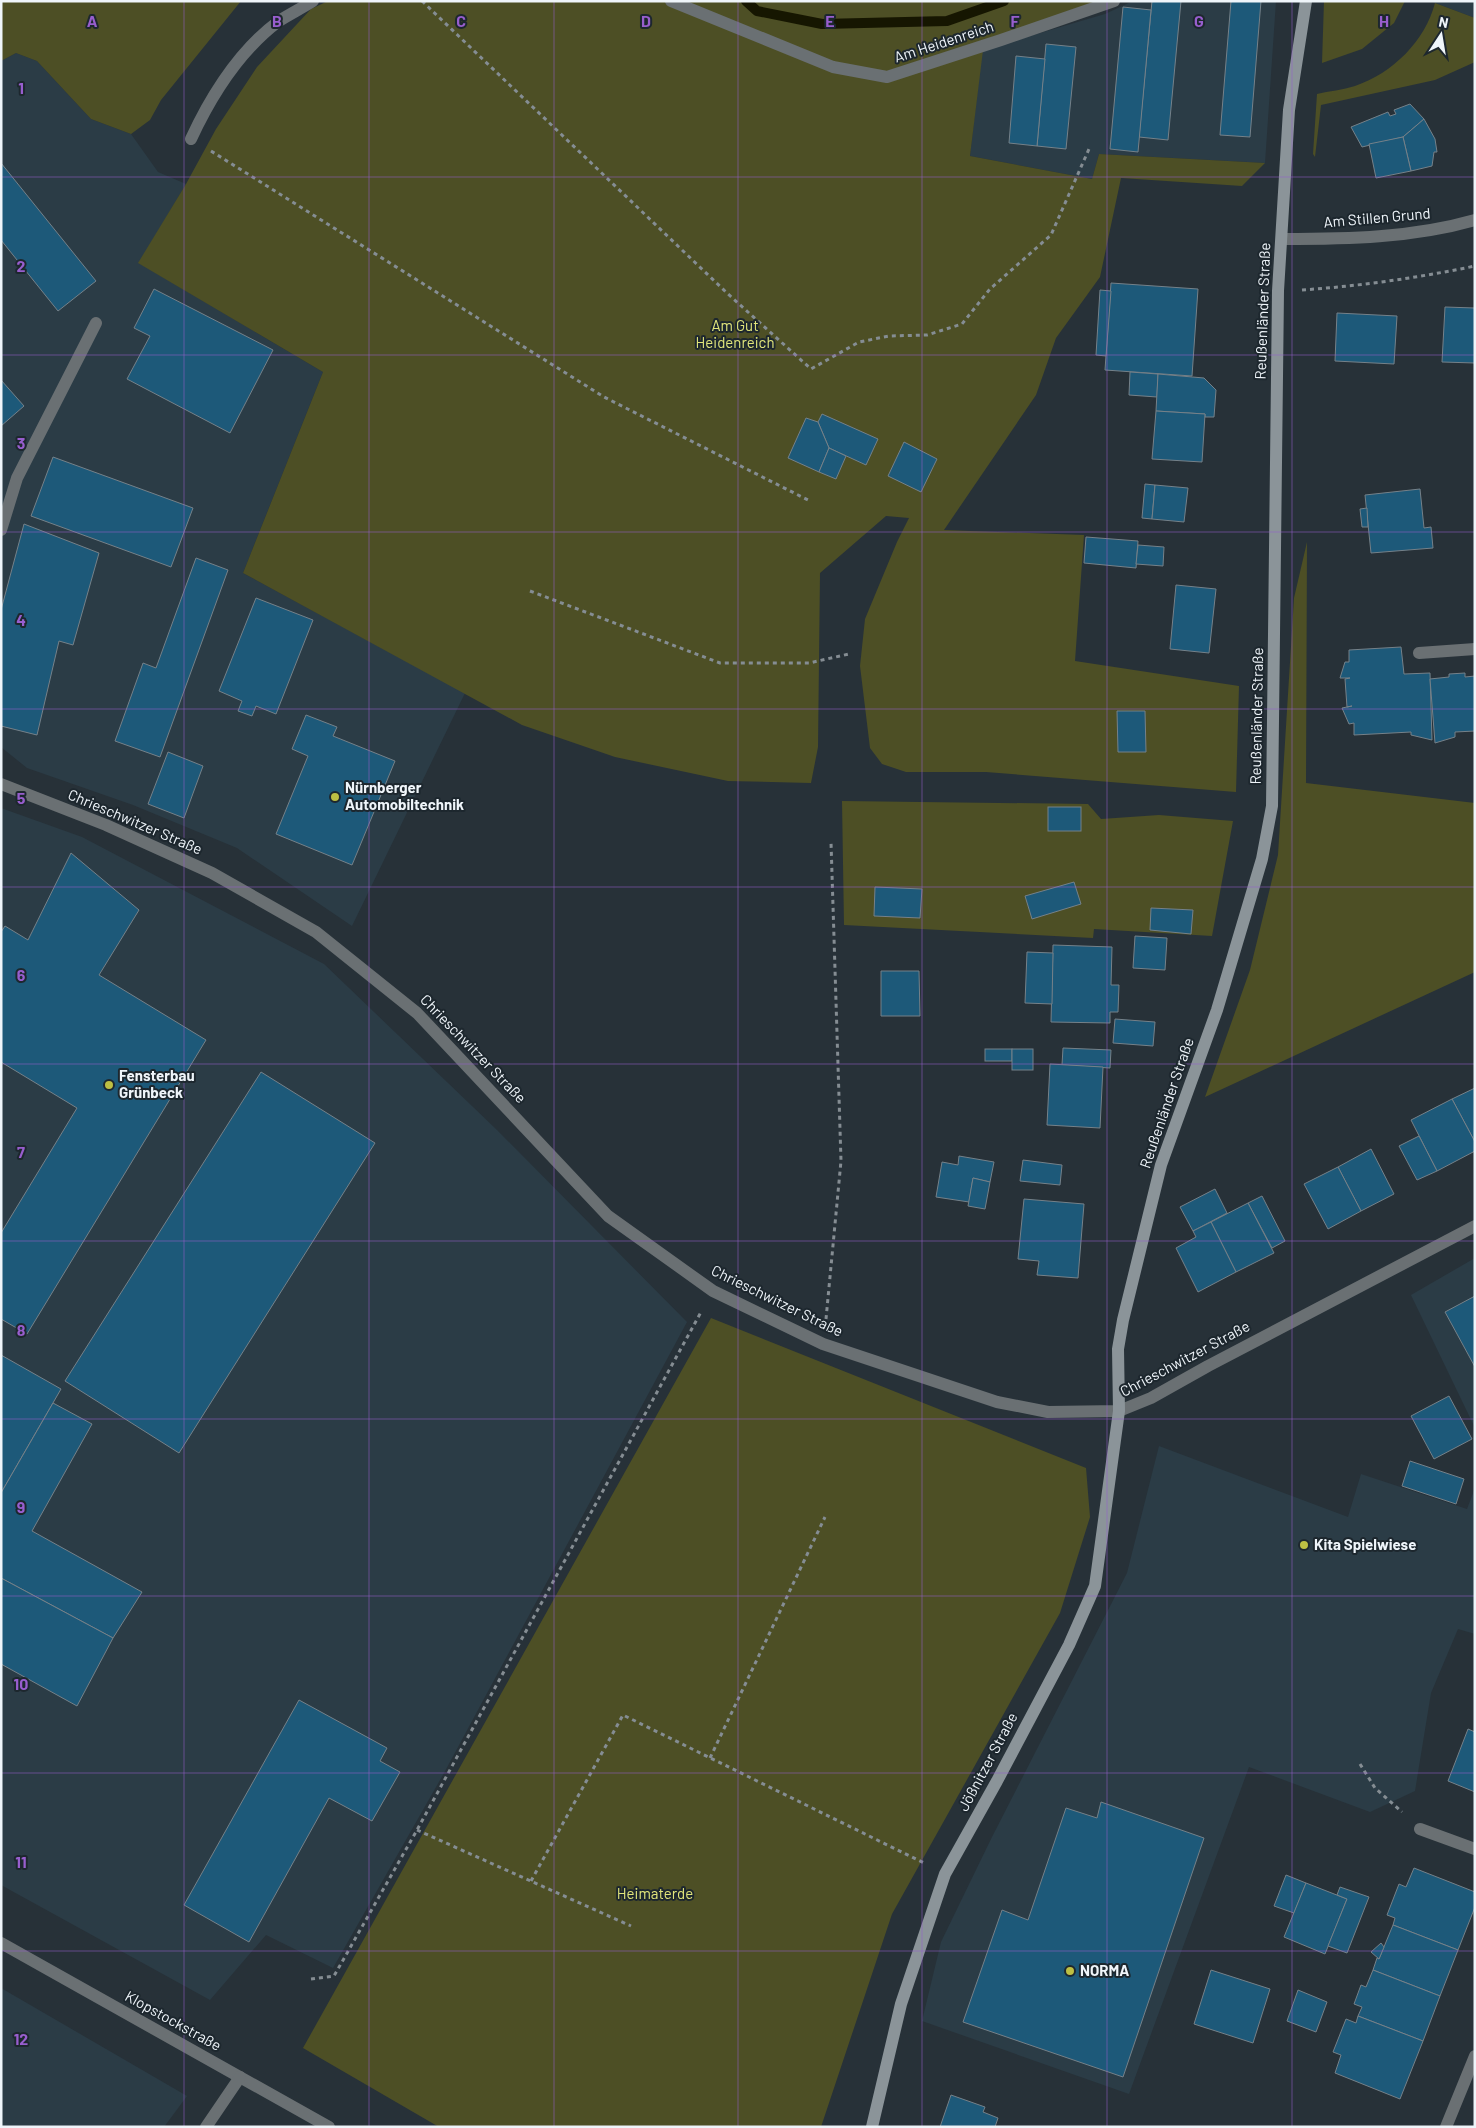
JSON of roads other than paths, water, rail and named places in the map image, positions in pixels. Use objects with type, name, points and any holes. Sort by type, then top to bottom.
[{"type":"street","points":[[191,139],[205,110],[243,55],[278,22],[313,1]]},
{"type":"street","name":"Am Heidenreich","points":[[671,1],[833,67],[887,77],[1114,1]]},
{"type":"street","name":"Reußenländer Straße","points":[[1119,1411],[1118,1349],[1123,1320],[1161,1165],[1217,1010],[1262,859],[1272,806],[1278,291],[1288,110],[1306,1]]},
{"type":"street","name":"Am Stillen Grund","points":[[1282,239],[1340,239],[1415,234],[1475,220]]},
{"type":"street","points":[[1,530],[17,478],[96,323]]},
{"type":"street","points":[[1419,653],[1475,649]]},
{"type":"street","name":"Chrieschwitzer Straße","points":[[1,784],[106,825],[212,873],[316,932],[417,1013],[608,1216],[713,1291],[823,1344],[997,1402],[1048,1412],[1119,1411],[1151,1398],[1208,1366],[1475,1226]]},
{"type":"street","name":"Jößnitzer Straße","points":[[872,2127],[901,2004],[945,1874],[997,1781],[1068,1645],[1095,1586],[1119,1411]]},
{"type":"street","points":[[1420,1829],[1475,1849]]},
{"type":"street","name":"Klopstockstraße","points":[[1,1943],[329,2127]]},
{"type":"street","points":[[1446,2127],[1475,2056]]},
{"type":"street","points":[[206,2127],[240,2077]]},
{"type":"waterway","points":[[746,1],[757,11],[822,24],[947,21],[1004,1]]},
{"type":"place","name":"Nürnberger Automobiltechnik","points":[[335,797]]},
{"type":"place","name":"Fensterbau Grünbeck","points":[[109,1085]]},
{"type":"place","name":"Kita Spielwiese","points":[[1304,1545]]},
{"type":"place","name":"NORMA","points":[[1070,1971]]},
{"type":"park label","name":"Am Gut Heidenreich","points":[[735,334]]},
{"type":"park label","name":"Heimaterde","points":[[655,1894]]}]
